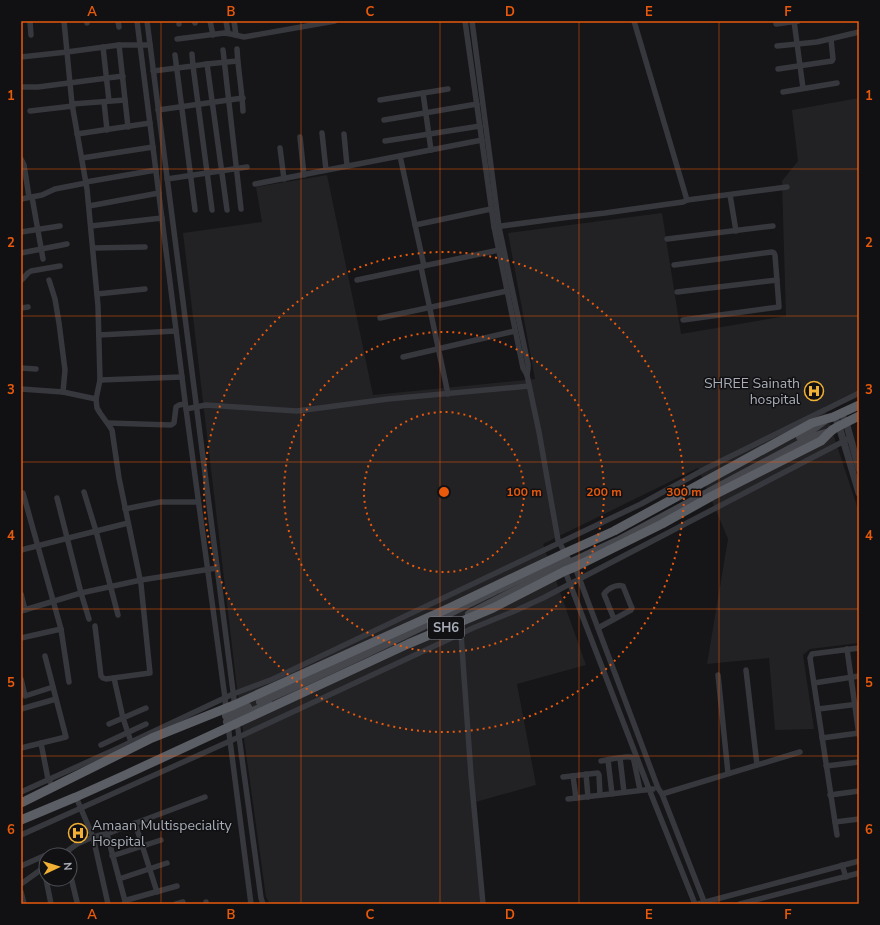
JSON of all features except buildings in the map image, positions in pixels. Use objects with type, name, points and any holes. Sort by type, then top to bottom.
[{"type":"highway","points":[[21,803],[152,738],[231,717],[449,608],[614,531],[812,423],[833,417],[859,405]]},
{"type":"highway","name":"SH6","points":[[21,820],[76,797],[231,717],[493,608],[565,570],[575,567],[662,524],[712,496],[821,441],[839,426],[859,416]]},
{"type":"main road","points":[[231,717],[441,618],[496,590],[615,537],[809,432],[833,417]]},
{"type":"main road","points":[[231,717],[459,619],[617,541],[812,437],[839,426]]},
{"type":"street","points":[[30,21],[31,35]]},
{"type":"street","points":[[64,21],[72,105],[89,206],[97,294],[100,380],[96,399],[97,408],[112,430],[119,478],[140,580],[150,673],[106,679],[102,678],[94,626]]},
{"type":"street","points":[[137,21],[185,407],[225,698],[239,737],[263,904]]},
{"type":"street","points":[[147,21],[233,694],[230,741],[251,904]]},
{"type":"street","points":[[210,21],[213,35]]},
{"type":"street","points":[[226,21],[228,33]]},
{"type":"street","points":[[234,21],[236,35]]},
{"type":"street","points":[[177,39],[228,33],[244,37],[335,21]]},
{"type":"street","points":[[465,21],[491,208],[528,364],[527,375],[557,533],[565,553]]},
{"type":"street","points":[[472,21],[499,250],[523,368],[527,375]]},
{"type":"street","points":[[634,21],[687,200]]},
{"type":"street","points":[[776,24],[795,21],[803,88]]},
{"type":"street","points":[[777,46],[831,39],[859,32]]},
{"type":"street","points":[[778,69],[832,61],[834,59],[831,39]]},
{"type":"street","points":[[21,57],[119,45],[150,45]]},
{"type":"street","points":[[119,45],[128,126]]},
{"type":"street","points":[[103,47],[107,78],[106,130]]},
{"type":"street","points":[[237,49],[237,61],[243,98],[243,111]]},
{"type":"street","points":[[223,50],[241,209]]},
{"type":"street","points":[[192,54],[212,210]]},
{"type":"street","points":[[176,55],[195,210]]},
{"type":"street","points":[[153,71],[237,61]]},
{"type":"street","points":[[207,64],[227,210]]},
{"type":"street","points":[[21,87],[38,87],[123,76]]},
{"type":"street","points":[[783,92],[837,83]]},
{"type":"street","points":[[380,100],[448,89]]},
{"type":"street","points":[[423,93],[431,150]]},
{"type":"street","points":[[158,110],[243,98]]},
{"type":"street","points":[[30,111],[125,100]]},
{"type":"street","points":[[148,104],[157,103]]},
{"type":"street","points":[[384,120],[477,104]]},
{"type":"street","points":[[77,134],[150,123]]},
{"type":"street","points":[[385,141],[480,126]]},
{"type":"street","points":[[322,133],[326,170]]},
{"type":"street","points":[[344,134],[347,166]]},
{"type":"street","points":[[300,137],[304,174]]},
{"type":"street","points":[[255,184],[482,140]]},
{"type":"street","points":[[82,158],[153,147]]},
{"type":"street","points":[[280,148],[284,179]]},
{"type":"street","points":[[400,156],[448,394]]},
{"type":"street","points":[[21,159],[24,165],[43,259]]},
{"type":"street","points":[[167,179],[248,167]]},
{"type":"street","points":[[21,199],[42,195],[55,188],[156,170]]},
{"type":"street","points":[[496,227],[605,214],[683,202],[687,200],[788,187]]},
{"type":"street","points":[[89,206],[159,193]]},
{"type":"street","points":[[730,195],[736,231]]},
{"type":"street","points":[[415,225],[491,208]]},
{"type":"street","points":[[91,226],[162,218]]},
{"type":"street","points":[[21,232],[60,226]]},
{"type":"street","points":[[667,239],[774,226]]},
{"type":"street","points":[[21,253],[67,244]]},
{"type":"street","points":[[93,248],[145,247]]},
{"type":"street","points":[[357,280],[499,250]]},
{"type":"street","points":[[674,265],[772,252],[776,255],[779,307],[683,320]]},
{"type":"street","points":[[21,280],[28,272],[60,266]]},
{"type":"street","points":[[49,280],[55,299],[59,323],[64,370],[62,392]]},
{"type":"street","points":[[677,292],[777,280]]},
{"type":"street","points":[[97,294],[145,289]]},
{"type":"street","points":[[380,318],[507,291]]},
{"type":"street","points":[[21,308],[28,307]]},
{"type":"street","points":[[99,335],[176,331]]},
{"type":"street","points":[[403,357],[516,331]]},
{"type":"street","points":[[21,368],[36,369]]},
{"type":"street","points":[[100,380],[182,377]]},
{"type":"street","points":[[108,423],[171,425],[174,423],[176,407],[196,407],[206,405],[297,411],[382,400],[529,386]]},
{"type":"street","points":[[21,389],[62,392],[96,399]]},
{"type":"street","points":[[21,792],[233,694],[273,679],[560,543],[641,504],[707,468],[859,393]]},
{"type":"street","points":[[833,417],[847,440],[859,469]]},
{"type":"street","points":[[847,440],[859,493]]},
{"type":"street","points":[[21,835],[570,585],[847,440]]},
{"type":"street","points":[[84,492],[118,615]]},
{"type":"street","points":[[23,493],[61,629],[69,682]]},
{"type":"street","points":[[57,498],[89,619]]},
{"type":"street","points":[[125,509],[160,502],[198,502]]},
{"type":"street","points":[[21,550],[128,523]]},
{"type":"street","points":[[575,567],[658,788],[662,794],[705,903]]},
{"type":"street","points":[[21,594],[23,610],[81,593],[140,580],[217,568]]},
{"type":"street","points":[[565,570],[649,789],[697,904],[859,861]]},
{"type":"street","points":[[598,628],[631,610],[632,608],[623,586],[618,584],[606,591],[604,594],[614,619]]},
{"type":"street","points":[[21,638],[61,629]]},
{"type":"street","points":[[461,634],[471,775],[483,904]]},
{"type":"street","points":[[837,835],[810,658],[812,654],[859,648]]},
{"type":"street","points":[[822,738],[859,734],[857,704],[847,650]]},
{"type":"street","points":[[21,748],[66,737],[45,656]]},
{"type":"street","points":[[746,670],[757,765]]},
{"type":"street","points":[[718,675],[728,773]]},
{"type":"street","points":[[814,683],[859,676]]},
{"type":"street","points":[[114,678],[123,718],[131,742]]},
{"type":"street","points":[[608,682],[617,678]]},
{"type":"street","points":[[21,679],[24,696],[24,708],[56,699]]},
{"type":"street","points":[[24,696],[53,687]]},
{"type":"street","points":[[818,709],[857,704]]},
{"type":"street","points":[[109,724],[146,708]]},
{"type":"street","points":[[101,745],[146,724]]},
{"type":"street","points":[[41,743],[48,779],[53,788]]},
{"type":"street","points":[[662,794],[800,752]]},
{"type":"street","points":[[601,761],[630,757],[633,758],[640,790]]},
{"type":"street","points":[[620,758],[624,792]]},
{"type":"street","points":[[608,760],[612,794]]},
{"type":"street","points":[[826,766],[859,762]]},
{"type":"street","points":[[563,777],[598,773],[600,795]]},
{"type":"street","points":[[586,774],[588,797]]},
{"type":"street","points":[[573,776],[576,798]]},
{"type":"street","points":[[568,799],[658,788]]},
{"type":"street","points":[[830,795],[859,791]]},
{"type":"street","points":[[76,797],[82,808],[93,837],[108,904]]},
{"type":"street","points":[[73,847],[93,837],[107,834],[205,797]]},
{"type":"street","points":[[238,807],[249,806]]},
{"type":"street","points":[[835,822],[859,819]]},
{"type":"street","points":[[135,823],[157,892]]},
{"type":"street","points":[[107,834],[125,903],[127,900],[177,886]]},
{"type":"street","points":[[112,856],[161,840]]},
{"type":"street","points":[[21,866],[38,859]]},
{"type":"street","points":[[119,879],[167,863]]},
{"type":"street","points":[[842,865],[846,877]]},
{"type":"street","points":[[21,884],[38,872]]},
{"type":"street","points":[[744,903],[859,873]]},
{"type":"street","points":[[48,887],[52,904]]},
{"type":"street","points":[[73,887],[77,902]]},
{"type":"street","points":[[21,892],[24,904]]},
{"type":"street","points":[[176,904],[183,902]]},
{"type":"shaded area","points":[[859,98],[859,390],[824,407],[859,512],[859,643],[810,649],[803,655],[814,729],[775,730],[769,658],[707,664],[728,539],[698,468],[543,544],[586,665],[517,684],[536,785],[472,803],[483,904],[270,904],[266,897],[237,688],[183,233],[262,222],[256,187],[327,175],[373,395],[535,379],[508,233],[662,213],[681,334],[786,316],[782,181],[798,161],[792,110]]},
{"type":"place","name":"SHREE Sainath hospital","points":[[814,391]]},
{"type":"place","name":"Amaan Multispeciality Hospital","points":[[78,833]]}]
